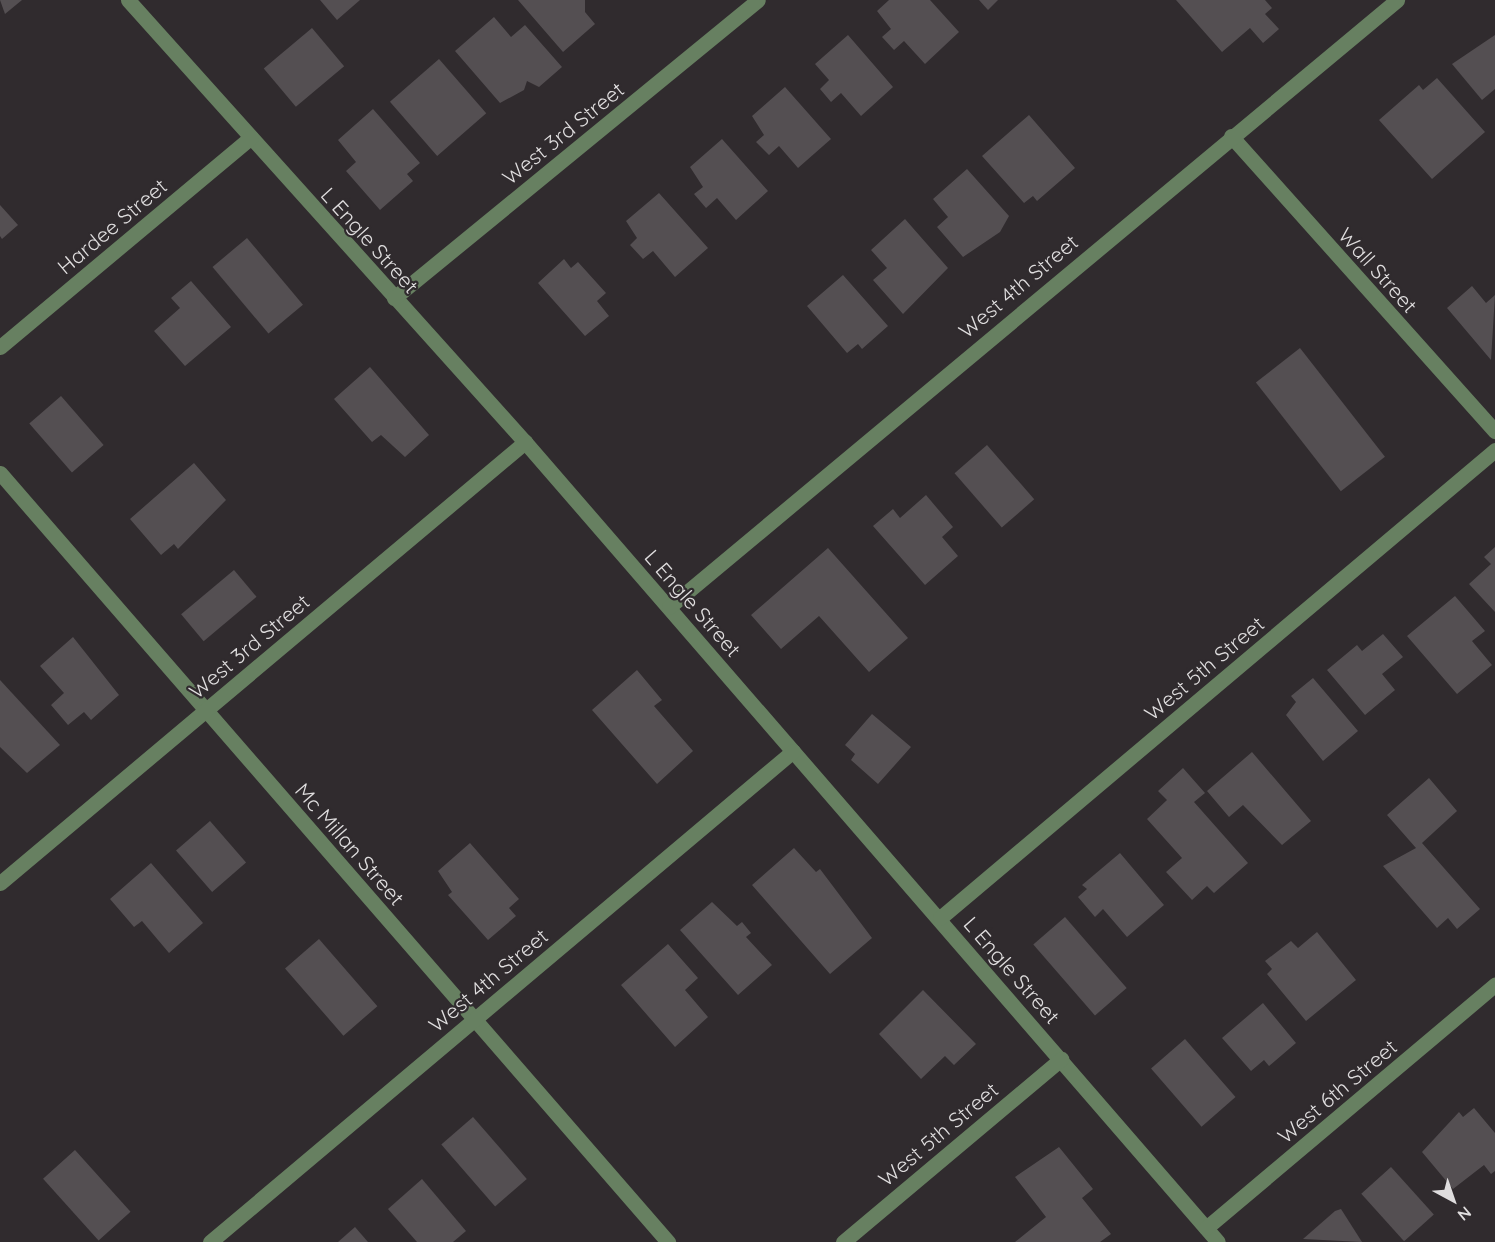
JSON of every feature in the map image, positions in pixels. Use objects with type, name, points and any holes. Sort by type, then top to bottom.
[{"type":"street","name":"L Engle Street","points":[[128,0],[525,442],[1218,1242]]},
{"type":"street","name":"West 3rd Street","points":[[394,298],[758,0]]},
{"type":"street","name":"West 4th Street","points":[[669,608],[1231,136],[1397,0]]},
{"type":"street","name":"Wall Street","points":[[1231,136],[1495,431]]},
{"type":"street","name":"Hardee Street","points":[[0,347],[251,137]]},
{"type":"street","name":"West 3rd Street","points":[[0,883],[525,442]]},
{"type":"street","name":"West 5th Street","points":[[939,918],[1495,450]]},
{"type":"street","name":"Mc Millan Street","points":[[0,473],[668,1242]]},
{"type":"street","name":"West 4th Street","points":[[210,1242],[793,751]]},
{"type":"street","name":"West 6th Street","points":[[1206,1228],[1495,985]]},
{"type":"street","name":"West 5th Street","points":[[843,1242],[1061,1059]]},
{"type":"building","points":[[0,0],[22,0],[5,14]]},
{"type":"building","points":[[320,0],[360,0],[337,20]]},
{"type":"building","points":[[518,0],[585,0],[585,12],[595,24],[563,52]]},
{"type":"building","points":[[889,0],[930,0],[959,32],[925,64],[904,41],[894,50],[882,37],[891,29],[877,11]]},
{"type":"building","points":[[979,0],[998,0],[988,10]]},
{"type":"building","points":[[1176,0],[1265,0],[1272,8],[1265,14],[1279,29],[1263,43],[1250,28],[1222,52]]},
{"type":"building","points":[[494,17],[511,37],[525,25],[562,67],[539,87],[527,81],[524,90],[500,103],[455,51]]},
{"type":"building","points":[[312,28],[344,66],[296,107],[264,68]]},
{"type":"building","points":[[848,35],[893,87],[861,116],[841,93],[831,102],[820,89],[829,80],[815,64]]},
{"type":"building","points":[[1495,35],[1495,89],[1482,100],[1452,64]]},
{"type":"building","points":[[439,59],[486,113],[437,156],[390,102]]},
{"type":"building","points":[[1437,78],[1485,132],[1432,179],[1379,120],[1419,85],[1423,90]]},
{"type":"building","points":[[785,87],[831,139],[798,168],[779,146],[769,155],[756,142],[764,135],[752,116]]},
{"type":"building","points":[[373,109],[420,163],[407,174],[413,181],[380,210],[346,171],[356,162],[338,140]]},
{"type":"building","points":[[1029,115],[1075,168],[1037,201],[1033,196],[1024,203],[982,156]]},
{"type":"building","points":[[722,139],[768,191],[736,220],[717,198],[706,208],[694,194],[703,187],[690,167]]},
{"type":"building","points":[[967,169],[1009,216],[1000,232],[963,257],[937,227],[948,217],[933,199]]},
{"type":"building","points":[[659,193],[708,248],[675,277],[653,251],[643,259],[630,245],[637,238],[626,221]]},
{"type":"building","points":[[0,205],[18,225],[2,239],[0,236]]},
{"type":"building","points":[[905,219],[948,268],[903,314],[873,280],[887,268],[871,250]]},
{"type":"building","points":[[247,238],[303,305],[268,334],[213,267]]},
{"type":"building","points":[[564,259],[571,268],[578,262],[606,293],[597,301],[609,316],[585,336],[538,283]]},
{"type":"building","points":[[843,275],[888,326],[862,349],[858,344],[847,353],[807,306]]},
{"type":"building","points":[[191,281],[231,327],[185,366],[154,331],[180,308],[171,298]]},
{"type":"building","points":[[1472,286],[1486,303],[1495,295],[1491,360],[1447,308]]},
{"type":"building","points":[[1300,348],[1385,457],[1341,491],[1256,382]]},
{"type":"building","points":[[370,367],[429,435],[405,457],[381,435],[372,442],[334,399]]},
{"type":"building","points":[[61,396],[104,445],[72,473],[29,424]]},
{"type":"building","points":[[987,445],[1034,499],[1002,528],[955,473]]},
{"type":"building","points":[[194,463],[226,500],[178,549],[174,544],[161,555],[130,519]]},
{"type":"building","points":[[926,495],[953,527],[942,537],[958,556],[925,585],[873,526],[893,509],[900,518]]},
{"type":"building","points":[[1495,547],[1495,612],[1469,584],[1491,564],[1484,557]]},
{"type":"building","points":[[828,548],[908,638],[869,672],[819,616],[781,649],[751,615]]},
{"type":"building","points":[[234,570],[256,597],[204,641],[181,614]]},
{"type":"building","points":[[1455,596],[1485,631],[1472,641],[1492,665],[1457,694],[1407,636]]},
{"type":"building","points":[[1383,634],[1403,657],[1382,674],[1395,690],[1365,715],[1327,670],[1357,645],[1362,651]]},
{"type":"building","points":[[73,637],[119,695],[91,720],[84,712],[68,725],[51,705],[64,693],[40,666]]},
{"type":"building","points":[[637,670],[662,700],[654,706],[693,751],[657,784],[592,710]]},
{"type":"building","points":[[1313,678],[1358,731],[1323,761],[1286,715],[1296,702],[1291,696]]},
{"type":"building","points":[[0,680],[60,745],[27,773],[0,747]]},
{"type":"building","points":[[872,714],[911,747],[878,784],[851,760],[855,754],[845,745]]},
{"type":"building","points":[[1252,752],[1311,821],[1282,845],[1243,805],[1229,817],[1207,791]]},
{"type":"building","points":[[1183,768],[1205,793],[1194,802],[1248,863],[1214,893],[1207,886],[1192,900],[1166,872],[1182,858],[1147,819],[1167,800],[1158,791]]},
{"type":"building","points":[[1429,778],[1457,811],[1422,843],[1480,909],[1457,929],[1448,918],[1437,928],[1383,866],[1416,848],[1387,815]]},
{"type":"building","points":[[210,821],[246,863],[212,892],[176,851]]},
{"type":"building","points":[[470,843],[519,899],[509,908],[516,916],[488,940],[448,895],[452,892],[438,871]]},
{"type":"building","points":[[794,848],[816,872],[820,869],[872,938],[830,974],[752,885]]},
{"type":"building","points":[[1120,853],[1164,905],[1127,937],[1103,909],[1095,917],[1078,897],[1087,889],[1082,885]]},
{"type":"building","points":[[151,863],[203,923],[169,953],[142,921],[134,927],[110,899]]},
{"type":"building","points":[[712,902],[737,926],[742,922],[751,933],[746,937],[772,965],[738,995],[680,930]]},
{"type":"building","points":[[1065,917],[1127,988],[1095,1015],[1033,945]]},
{"type":"building","points":[[1317,932],[1356,980],[1306,1021],[1267,974],[1272,969],[1265,961],[1291,941],[1298,948]]},
{"type":"building","points":[[319,939],[377,1006],[343,1036],[285,969]]},
{"type":"building","points":[[668,944],[698,978],[685,990],[708,1017],[675,1047],[621,985]]},
{"type":"building","points":[[923,990],[976,1044],[954,1065],[945,1056],[921,1079],[879,1034]]},
{"type":"building","points":[[1263,1003],[1296,1043],[1269,1066],[1264,1060],[1251,1071],[1222,1038]]},
{"type":"building","points":[[1185,1039],[1236,1097],[1202,1127],[1151,1069]]},
{"type":"building","points":[[1474,1108],[1495,1133],[1495,1171],[1491,1174],[1484,1165],[1453,1189],[1422,1152],[1459,1112],[1463,1117]]},
{"type":"building","points":[[473,1117],[527,1179],[495,1206],[441,1145]]},
{"type":"building","points":[[1059,1147],[1093,1189],[1082,1198],[1111,1234],[1100,1242],[1015,1242],[1046,1217],[1015,1177]]},
{"type":"building","points":[[75,1150],[131,1212],[99,1240],[43,1179]]},
{"type":"building","points":[[1391,1167],[1434,1215],[1404,1241],[1361,1194]]},
{"type":"building","points":[[422,1179],[466,1231],[453,1242],[417,1242],[388,1209]]},
{"type":"building","points":[[1341,1209],[1362,1242],[1303,1239],[1335,1211]]},
{"type":"building","points":[[355,1227],[368,1242],[338,1242]]}]
